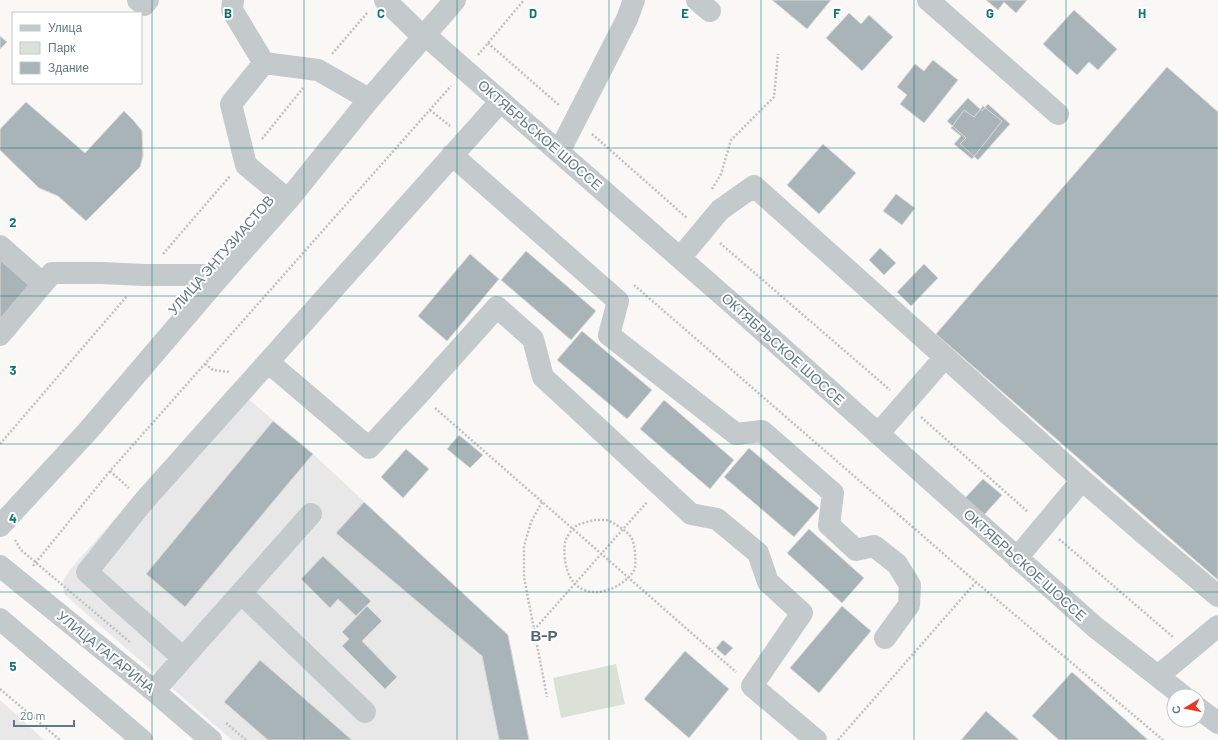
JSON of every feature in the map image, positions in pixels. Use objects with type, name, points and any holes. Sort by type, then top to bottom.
[{"type":"street","points":[[138,0],[144,5],[148,0]]},
{"type":"street","points":[[233,0],[232,10],[264,63]]},
{"type":"street","name":"УЛИЦА ЭНТУЗИАСТОВ","points":[[0,508],[78,422],[204,275],[282,196],[420,32],[440,0]]},
{"type":"street","points":[[420,32],[455,0]]},
{"type":"street","points":[[559,152],[627,19],[634,0]]},
{"type":"street","points":[[928,0],[1058,114]]},
{"type":"street","name":"ОКТЯБРЬСКОЕ ШОССЕ","points":[[377,6],[420,32],[465,70],[680,258],[1095,627],[1173,688]]},
{"type":"street","points":[[264,63],[318,70],[364,98]]},
{"type":"street","points":[[0,526],[87,432],[216,281],[282,196],[246,165],[231,104],[264,63]]},
{"type":"street","points":[[183,658],[87,572],[143,502],[501,101]]},
{"type":"street","points":[[459,148],[618,301],[609,334],[736,434],[762,431],[833,493],[829,525],[856,550],[874,546],[896,564],[910,585],[908,605],[885,638]]},
{"type":"street","points":[[680,258],[720,210],[754,186],[1082,480],[1218,596]]},
{"type":"street","points":[[0,246],[43,284]]},
{"type":"street","points":[[0,335],[52,273],[204,275]]},
{"type":"street","points":[[268,362],[369,448],[496,307],[533,339],[543,377],[691,514],[716,519],[758,553],[768,582],[802,613],[752,686],[816,740]]},
{"type":"street","points":[[878,434],[945,357]]},
{"type":"street","points":[[1017,558],[1082,480]]},
{"type":"street","points":[[154,691],[311,514]]},
{"type":"street","name":"УЛИЦА ГАГАРИНА","points":[[0,566],[154,691],[211,740]]},
{"type":"street","points":[[241,593],[365,712]]},
{"type":"street","points":[[0,619],[142,740]]},
{"type":"street","points":[[1158,676],[1218,626]]},
{"type":"street","points":[[1206,714],[1218,723]]},
{"type":"path","points":[[19,582],[37,562],[110,471],[430,110],[524,0]]},
{"type":"path","points":[[0,444],[244,160],[318,70],[377,6]]},
{"type":"path","points":[[488,42],[692,223],[704,229],[1188,651]]},
{"type":"path","points":[[710,192],[721,174],[731,140],[774,97],[778,54]]},
{"type":"path","points":[[430,110],[459,148]]},
{"type":"path","points":[[628,280],[976,582],[1163,740]]},
{"type":"path","points":[[419,394],[752,686]]},
{"type":"path","points":[[534,630],[661,486]]},
{"type":"path","points":[[542,502],[531,522],[524,546],[524,577],[547,697]]},
{"type":"path","points":[[594,520],[608,520],[632,537],[636,554],[635,569],[624,583],[607,592],[590,592],[574,584],[566,569],[564,549],[567,536],[573,530],[578,525],[594,520]]},
{"type":"path","points":[[838,740],[976,582]]},
{"type":"path","points":[[0,689],[60,740]]},
{"type":"shaded area","points":[[232,385],[313,454],[508,635],[529,740],[232,740],[64,594],[63,581],[69,571]]},
{"type":"shaded area","points":[[0,700],[44,740],[0,740]]},
{"type":"green space","points":[[616,664],[625,704],[561,718],[553,678]]},
{"type":"building","points":[[772,0],[831,0],[807,29]]},
{"type":"building","points":[[986,0],[1027,0],[1016,13],[1004,2],[998,10]]},
{"type":"building","points":[[1074,10],[1117,49],[1098,70],[1089,62],[1077,75],[1043,44]]},
{"type":"building","points":[[849,13],[861,24],[869,15],[893,37],[862,71],[826,38]]},
{"type":"building","points":[[0,36],[7,42],[0,49]]},
{"type":"building","points":[[933,60],[958,80],[924,123],[900,104],[907,95],[897,87],[915,64],[924,71]]},
{"type":"building","points":[[1167,67],[1218,112],[1218,580],[936,334]]},
{"type":"building","points":[[968,98],[982,111],[988,104],[1010,124],[978,160],[960,144],[966,138],[947,121]]},
{"type":"building","points":[[26,102],[85,153],[124,111],[142,131],[143,156],[140,167],[86,221],[58,196],[39,188],[0,150],[0,129]]},
{"type":"building","points":[[983,106],[1002,121],[972,159],[954,144],[961,136],[951,128],[964,110],[974,117]]},
{"type":"building","points":[[823,144],[856,173],[819,214],[787,185]]},
{"type":"building","points":[[896,194],[915,208],[902,225],[883,211]]},
{"type":"building","points":[[0,246],[40,281],[0,327]]},
{"type":"building","points":[[880,248],[896,263],[884,275],[869,260]]},
{"type":"building","points":[[526,251],[596,311],[571,340],[501,280]]},
{"type":"building","points":[[470,254],[499,279],[447,341],[418,316]]},
{"type":"building","points":[[924,264],[938,278],[911,306],[897,292]]},
{"type":"building","points":[[582,331],[652,390],[627,419],[557,360]]},
{"type":"building","points":[[664,400],[734,460],[710,489],[640,429]]},
{"type":"building","points":[[273,421],[313,454],[185,607],[146,574]]},
{"type":"building","points":[[459,435],[483,455],[470,468],[447,449]]},
{"type":"building","points":[[749,448],[819,508],[794,537],[724,477]]},
{"type":"building","points":[[406,449],[429,469],[403,498],[381,477]]},
{"type":"building","points":[[983,479],[1002,495],[984,515],[965,498]]},
{"type":"building","points":[[364,502],[508,635],[529,740],[499,740],[482,656],[336,533]]},
{"type":"building","points":[[809,529],[864,578],[842,603],[787,553]]},
{"type":"building","points":[[323,556],[371,601],[356,616],[338,599],[330,608],[301,579]]},
{"type":"building","points":[[367,606],[382,621],[362,641],[397,677],[385,689],[342,646],[349,639],[342,632]]},
{"type":"building","points":[[842,606],[871,631],[819,693],[790,668]]},
{"type":"building","points":[[723,640],[733,648],[725,656],[716,648]]},
{"type":"building","points":[[685,651],[729,689],[689,738],[644,699]]},
{"type":"building","points":[[260,660],[352,740],[268,740],[224,702]]},
{"type":"building","points":[[1072,672],[1148,740],[1059,740],[1032,716]]},
{"type":"building","points":[[986,711],[1019,740],[961,740]]},
{"type":"district","name":"В-Р","points":[[544,636]]}]
